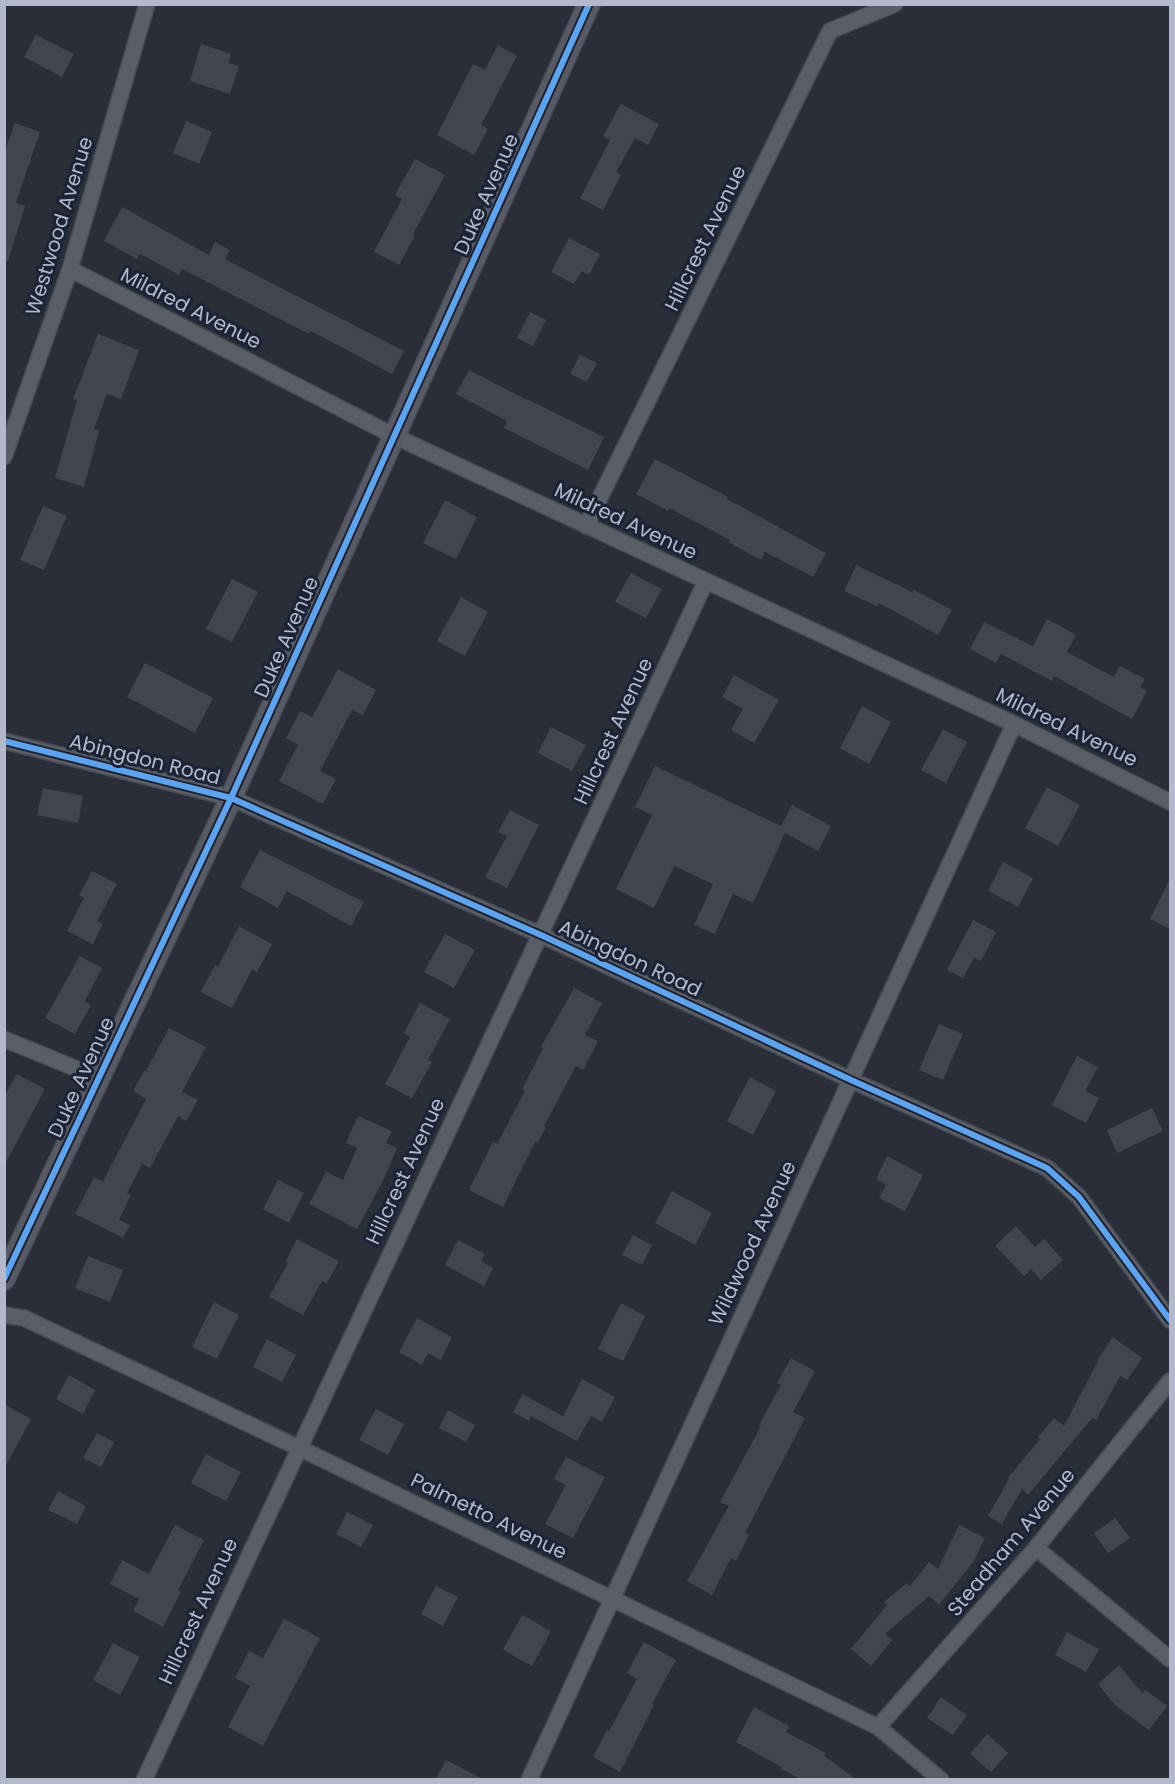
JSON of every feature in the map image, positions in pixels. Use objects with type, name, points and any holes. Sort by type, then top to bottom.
[{"type":"street","name":"Westwood Avenue","points":[[4,457],[70,269],[147,4]]},
{"type":"street","name":"Duke Avenue","points":[[4,1279],[231,798],[589,4]]},
{"type":"street","name":"Hillcrest Avenue","points":[[586,526],[830,31],[895,4]]},
{"type":"street","name":"Mildred Avenue","points":[[70,269],[394,436],[1014,724],[1170,802]]},
{"type":"street","name":"Hillcrest Avenue","points":[[144,1779],[297,1447],[541,935],[706,581]]},
{"type":"street","name":"Wildwood Avenue","points":[[529,1779],[610,1598],[1014,724]]},
{"type":"street","name":"Abingdon Road","points":[[4,741],[231,798],[541,935],[851,1080],[1047,1168],[1079,1197],[1170,1320]]},
{"type":"street","points":[[4,1039],[99,1078]]},
{"type":"street","name":"Palmetto Avenue","points":[[4,1315],[24,1318],[878,1727],[941,1779]]},
{"type":"street","name":"Steadham Avenue","points":[[878,1727],[1036,1548],[1170,1381]]},
{"type":"street","points":[[1036,1548],[1170,1659]]},
{"type":"building","points":[[36,35],[74,54],[62,77],[24,57]]},
{"type":"building","points":[[201,44],[231,54],[228,63],[239,66],[230,94],[190,81]]},
{"type":"building","points":[[498,45],[517,56],[481,125],[488,129],[474,155],[437,135],[473,64],[485,70]]},
{"type":"building","points":[[621,104],[659,124],[648,145],[635,138],[616,172],[621,175],[603,210],[580,198],[610,140],[603,136]]},
{"type":"building","points":[[186,121],[212,132],[199,164],[173,153]]},
{"type":"building","points":[[15,123],[40,132],[16,203],[25,206],[8,261],[4,260],[4,153]]},
{"type":"building","points":[[415,159],[445,175],[399,265],[374,252],[402,199],[395,195]]},
{"type":"building","points":[[122,207],[209,255],[215,242],[230,250],[225,259],[404,351],[392,374],[311,331],[309,334],[182,269],[179,275],[140,254],[137,259],[104,241]]},
{"type":"building","points":[[569,238],[600,254],[589,275],[582,271],[574,284],[551,272]]},
{"type":"building","points":[[530,312],[546,320],[533,346],[517,338]]},
{"type":"building","points":[[98,334],[139,350],[121,399],[107,394],[94,429],[99,431],[84,487],[55,478],[77,400],[73,399]]},
{"type":"building","points":[[580,355],[597,363],[587,382],[570,374]]},
{"type":"building","points":[[469,370],[604,437],[588,470],[504,428],[507,421],[456,394]]},
{"type":"building","points":[[655,459],[728,497],[727,499],[826,553],[813,577],[765,552],[761,560],[728,542],[730,540],[669,508],[668,511],[636,494]]},
{"type":"building","points":[[445,500],[477,517],[456,559],[423,543]]},
{"type":"building","points":[[43,506],[67,516],[44,570],[20,560]]},
{"type":"building","points":[[856,565],[912,592],[914,590],[952,610],[938,635],[879,603],[877,606],[844,591]]},
{"type":"building","points":[[631,573],[662,589],[646,618],[615,602]]},
{"type":"building","points":[[232,579],[258,592],[232,642],[206,629]]},
{"type":"building","points":[[461,597],[488,612],[465,656],[437,641]]},
{"type":"building","points":[[1047,619],[1076,635],[1067,652],[1114,677],[1120,666],[1145,679],[1140,687],[1147,691],[1132,719],[1054,676],[1052,681],[1001,654],[996,663],[970,649],[984,622],[1033,646]]},
{"type":"building","points":[[145,663],[213,698],[195,733],[127,697]]},
{"type":"building","points":[[338,669],[376,690],[363,715],[352,710],[320,771],[336,779],[323,804],[279,781],[298,745],[286,738],[300,711],[312,717]]},
{"type":"building","points":[[734,675],[779,700],[754,743],[731,730],[743,709],[722,697]]},
{"type":"building","points":[[862,706],[891,722],[869,764],[840,748]]},
{"type":"building","points":[[551,727],[586,745],[572,771],[538,753]]},
{"type":"building","points":[[943,729],[967,742],[946,783],[921,770]]},
{"type":"building","points":[[655,766],[781,826],[792,805],[831,826],[818,851],[785,833],[753,903],[733,894],[715,934],[694,925],[713,884],[674,866],[654,908],[616,889],[652,815],[635,807]]},
{"type":"building","points":[[1047,787],[1080,805],[1058,846],[1025,828]]},
{"type":"building","points":[[43,788],[83,796],[78,823],[37,815]]},
{"type":"building","points":[[510,810],[539,825],[507,888],[485,877],[507,836],[498,832]]},
{"type":"building","points":[[260,850],[364,902],[351,926],[287,891],[278,908],[240,887]]},
{"type":"building","points":[[1003,862],[1033,878],[1018,907],[988,891]]},
{"type":"building","points":[[92,871],[117,884],[97,921],[103,924],[93,944],[67,931],[84,898],[79,895]]},
{"type":"building","points":[[1170,879],[1170,929],[1150,919]]},
{"type":"building","points":[[973,920],[996,932],[981,961],[974,958],[963,978],[947,970]]},
{"type":"building","points":[[239,926],[272,944],[257,972],[252,970],[232,1008],[201,992],[215,965],[218,967]]},
{"type":"building","points":[[445,934],[475,950],[454,988],[424,972]]},
{"type":"building","points":[[80,956],[102,968],[85,1001],[91,1005],[75,1034],[45,1018]]},
{"type":"building","points":[[574,988],[602,1003],[585,1035],[598,1041],[583,1070],[576,1066],[503,1207],[469,1190],[493,1142],[497,1144],[525,1091],[522,1089],[543,1048],[541,1047]]},
{"type":"building","points":[[420,1003],[450,1019],[428,1060],[432,1062],[412,1098],[385,1084],[410,1037],[404,1033]]},
{"type":"building","points":[[939,1024],[963,1034],[943,1080],[919,1070]]},
{"type":"building","points":[[169,1028],[206,1047],[182,1092],[198,1100],[186,1121],[178,1116],[150,1168],[142,1164],[127,1193],[131,1195],[119,1220],[130,1225],[123,1238],[75,1214],[94,1177],[103,1181],[146,1099],[133,1091]]},
{"type":"building","points":[[1077,1056],[1098,1067],[1085,1091],[1099,1098],[1086,1123],[1052,1105]]},
{"type":"building","points":[[17,1074],[45,1089],[4,1166],[4,1097]]},
{"type":"building","points":[[750,1077],[776,1091],[753,1135],[727,1121]]},
{"type":"building","points":[[1152,1108],[1163,1131],[1117,1153],[1107,1130]]},
{"type":"building","points":[[358,1116],[392,1131],[386,1143],[397,1148],[382,1183],[357,1229],[309,1204],[326,1172],[343,1180],[357,1148],[346,1143]]},
{"type":"building","points":[[887,1156],[923,1175],[905,1211],[879,1198],[886,1185],[876,1179]]},
{"type":"building","points":[[278,1180],[304,1193],[289,1223],[263,1209]]},
{"type":"building","points":[[672,1191],[712,1213],[695,1245],[655,1223]]},
{"type":"building","points":[[1016,1226],[1035,1247],[1044,1239],[1063,1260],[1041,1280],[1031,1269],[1024,1276],[995,1246]]},
{"type":"building","points":[[633,1235],[652,1245],[642,1265],[622,1255]]},
{"type":"building","points":[[297,1239],[339,1261],[327,1283],[322,1281],[303,1315],[269,1297],[288,1263],[286,1261]]},
{"type":"building","points":[[458,1240],[485,1254],[481,1261],[493,1268],[484,1286],[445,1265]]},
{"type":"building","points":[[88,1256],[123,1270],[110,1302],[75,1288]]},
{"type":"building","points":[[214,1302],[239,1315],[217,1359],[192,1347]]},
{"type":"building","points":[[621,1303],[645,1316],[623,1361],[598,1349]]},
{"type":"building","points":[[417,1318],[452,1337],[441,1360],[428,1353],[422,1365],[399,1352]]},
{"type":"building","points":[[1113,1337],[1142,1358],[1127,1380],[1120,1376],[1096,1420],[1092,1418],[1028,1495],[1022,1489],[1002,1524],[988,1516],[1008,1478],[1054,1418],[1064,1426],[1097,1360]]},
{"type":"building","points":[[267,1339],[296,1355],[282,1382],[253,1367]]},
{"type":"building","points":[[791,1358],[815,1371],[793,1412],[805,1418],[745,1533],[749,1535],[736,1561],[731,1558],[712,1595],[687,1581],[729,1506],[720,1502],[761,1426],[759,1425],[781,1385],[777,1383]]},
{"type":"building","points":[[69,1375],[95,1390],[83,1414],[56,1399]]},
{"type":"building","points":[[582,1379],[615,1397],[602,1422],[591,1416],[577,1441],[531,1416],[529,1421],[513,1412],[522,1394],[563,1416]]},
{"type":"building","points":[[4,1404],[31,1419],[4,1469]]},
{"type":"building","points":[[376,1409],[404,1424],[388,1455],[359,1440]]},
{"type":"building","points":[[448,1410],[475,1425],[466,1442],[439,1428]]},
{"type":"building","points":[[97,1433],[114,1442],[101,1467],[83,1458]]},
{"type":"building","points":[[206,1454],[241,1472],[226,1501],[191,1483]]},
{"type":"building","points":[[566,1457],[605,1477],[573,1538],[545,1524],[566,1485],[554,1479]]},
{"type":"building","points":[[58,1491],[86,1506],[77,1524],[48,1510]]},
{"type":"building","points":[[347,1512],[373,1525],[361,1547],[336,1534]]},
{"type":"building","points":[[1115,1518],[1130,1538],[1108,1553],[1094,1533]]},
{"type":"building","points":[[175,1525],[204,1540],[178,1590],[181,1592],[163,1627],[133,1611],[139,1599],[110,1584],[122,1560],[149,1574]]},
{"type":"building","points":[[959,1525],[985,1538],[974,1561],[939,1605],[929,1596],[885,1634],[892,1640],[871,1666],[851,1649],[887,1605],[884,1602],[907,1583],[910,1586],[929,1562],[938,1569]]},
{"type":"building","points":[[436,1586],[458,1597],[443,1626],[421,1614]]},
{"type":"building","points":[[522,1615],[551,1631],[532,1666],[503,1650]]},
{"type":"building","points":[[284,1619],[320,1638],[263,1746],[228,1727],[250,1686],[235,1678],[249,1651],[263,1658]]},
{"type":"building","points":[[1067,1632],[1099,1649],[1086,1672],[1055,1655]]},
{"type":"building","points":[[644,1642],[676,1660],[620,1772],[593,1757],[637,1679],[627,1673]]},
{"type":"building","points":[[113,1643],[140,1657],[120,1695],[93,1680]]},
{"type":"building","points":[[1119,1665],[1142,1693],[1145,1690],[1167,1706],[1149,1730],[1116,1706],[1098,1684]]},
{"type":"building","points":[[941,1697],[967,1715],[953,1735],[927,1718]]},
{"type":"building","points":[[754,1707],[789,1726],[786,1732],[826,1753],[824,1756],[856,1779],[801,1779],[736,1742]]},
{"type":"building","points":[[987,1734],[1008,1753],[991,1772],[970,1754]]},
{"type":"building","points":[[446,1760],[483,1779],[436,1779]]},
{"type":"cycle path","points":[[4,1279],[231,798],[589,4]]},
{"type":"cycle path","points":[[4,741],[231,798],[541,935],[851,1080],[1047,1168],[1079,1197],[1170,1320]]}]
